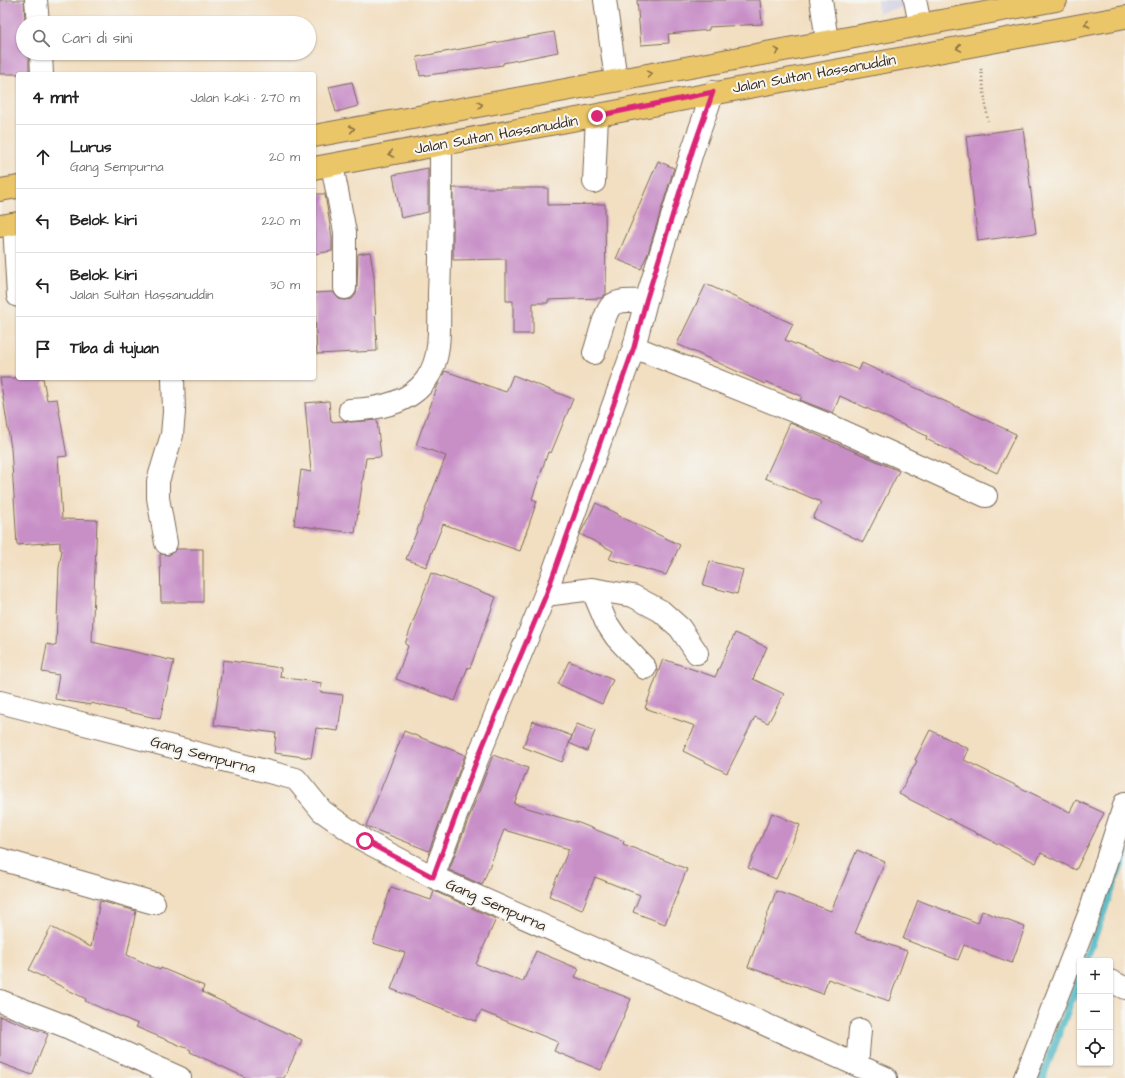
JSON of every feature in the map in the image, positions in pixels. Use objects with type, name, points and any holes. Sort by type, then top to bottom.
[{"type":"main road","name":"Jalan Sultan Hassanuddin","points":[[316,136],[920,24],[1027,2],[1056,0]]},
{"type":"main road","name":"Jalan Sultan Hassanuddin","points":[[323,166],[597,116],[713,92],[977,45],[1125,16]]},
{"type":"main road","points":[[0,190],[16,187]]},
{"type":"street","points":[[36,0],[37,16]]},
{"type":"street","points":[[606,0],[616,80]]},
{"type":"street","points":[[821,0],[827,40]]},
{"type":"street","points":[[915,0],[920,24]]},
{"type":"street","points":[[41,60],[42,72]]},
{"type":"street","points":[[433,877],[476,762],[546,595],[634,347],[646,301],[693,149],[713,92]]},
{"type":"street","points":[[594,182],[597,116]]},
{"type":"street","points":[[350,410],[372,409],[391,404],[408,396],[426,380],[433,366],[438,346],[442,231],[441,145]]},
{"type":"street","points":[[323,166],[345,232],[345,288]]},
{"type":"street","points":[[11,224],[16,275]]},
{"type":"street","points":[[594,353],[607,313],[612,305],[622,302],[646,301]]},
{"type":"street","points":[[634,347],[831,426],[986,496]]},
{"type":"street","points":[[166,544],[158,492],[162,463],[172,435],[174,412],[173,380]]},
{"type":"street","points":[[546,595],[592,589],[633,596],[661,611],[680,628],[697,653]]},
{"type":"street","points":[[592,589],[606,622],[616,637],[645,668]]},
{"type":"street","name":"Gang Sempurna","points":[[0,702],[296,779],[322,811],[365,841],[433,877],[886,1078]]},
{"type":"street","points":[[1025,1078],[1090,912],[1125,803]]},
{"type":"street","points":[[0,859],[154,903]]},
{"type":"street","points":[[1113,982],[1125,988]]},
{"type":"street","points":[[0,1001],[65,1026],[180,1078]]},
{"type":"street","points":[[857,1066],[860,1030]]},
{"type":"path","points":[[977,45],[988,121]]},
{"type":"shaded area","points":[[877,0],[933,0],[878,13]]},
{"type":"building","points":[[0,0],[24,0],[25,16],[16,16],[16,60],[29,60],[29,72],[0,74]]},
{"type":"building","points":[[637,0],[760,0],[762,24],[709,27],[709,30],[668,34],[669,43],[641,45]]},
{"type":"building","points":[[554,32],[558,52],[503,63],[503,65],[420,76],[417,57]]},
{"type":"building","points":[[352,82],[358,106],[336,112],[329,87]]},
{"type":"building","points":[[1023,128],[1036,233],[978,241],[966,136]]},
{"type":"building","points":[[658,161],[674,168],[648,253],[641,269],[616,259]]},
{"type":"building","points":[[428,168],[428,212],[401,218],[393,175]]},
{"type":"building","points":[[453,188],[548,188],[548,205],[605,204],[606,294],[601,298],[548,300],[548,303],[533,303],[533,334],[513,334],[513,301],[506,301],[506,259],[453,260]]},
{"type":"building","points":[[316,194],[325,194],[332,238],[332,251],[316,254]]},
{"type":"building","points":[[370,252],[374,276],[377,351],[317,354],[316,293],[333,292],[339,299],[352,299],[356,294],[357,288],[358,254]]},
{"type":"building","points":[[706,284],[793,324],[785,340],[859,370],[862,363],[1016,434],[997,473],[926,439],[927,436],[840,396],[833,413],[800,400],[802,396],[766,382],[765,384],[677,344]]},
{"type":"building","points":[[445,371],[506,392],[513,375],[573,399],[551,453],[548,452],[532,499],[537,501],[520,551],[443,524],[426,567],[406,559],[446,456],[416,445],[438,385]]},
{"type":"building","points":[[0,378],[16,378],[16,380],[43,380],[47,400],[57,399],[67,456],[58,457],[62,519],[97,520],[92,642],[174,661],[160,719],[91,703],[91,705],[55,699],[59,675],[42,672],[47,644],[56,646],[59,568],[62,550],[60,549],[60,542],[17,545],[11,448]]},
{"type":"building","points":[[329,401],[331,422],[377,420],[381,457],[366,458],[355,533],[294,525],[301,470],[311,472],[305,403]]},
{"type":"building","points":[[790,423],[899,471],[863,542],[813,518],[821,502],[765,478]]},
{"type":"building","points":[[596,503],[618,514],[617,515],[680,545],[666,575],[609,559],[613,551],[580,534]]},
{"type":"building","points":[[177,549],[203,549],[203,602],[161,602],[160,554],[169,555]]},
{"type":"building","points":[[710,561],[743,570],[737,594],[703,585]]},
{"type":"building","points":[[431,573],[496,597],[470,668],[468,667],[455,701],[396,679],[408,646],[405,644]]},
{"type":"building","points":[[735,633],[767,647],[753,679],[784,694],[768,723],[755,717],[727,773],[683,751],[695,726],[645,708],[663,659],[715,677]]},
{"type":"building","points":[[223,660],[281,668],[280,677],[322,683],[320,692],[343,695],[338,731],[316,728],[311,758],[274,753],[276,733],[214,725]]},
{"type":"building","points":[[569,661],[613,680],[602,704],[558,684]]},
{"type":"building","points":[[533,721],[572,736],[562,762],[523,747]]},
{"type":"building","points":[[577,724],[595,731],[587,751],[569,743]]},
{"type":"building","points":[[930,730],[969,749],[964,760],[1070,812],[1076,800],[1104,813],[1076,870],[1041,853],[1036,863],[899,794],[917,761],[915,760]]},
{"type":"building","points":[[404,731],[465,755],[429,851],[366,826]]},
{"type":"building","points":[[493,755],[528,768],[514,804],[579,823],[624,841],[623,844],[687,869],[665,924],[633,912],[640,895],[595,877],[582,910],[549,896],[569,849],[504,830],[482,885],[449,870]]},
{"type":"building","points":[[772,813],[800,825],[776,879],[748,868]]},
{"type":"building","points":[[857,850],[885,862],[855,933],[907,951],[889,1001],[828,979],[823,994],[748,967],[776,891],[831,911]]},
{"type":"building","points":[[391,887],[431,900],[434,891],[496,919],[476,964],[523,982],[536,951],[579,969],[575,977],[631,999],[601,1070],[554,1051],[558,1042],[481,1011],[476,1021],[391,989],[405,953],[373,943]]},
{"type":"building","points":[[918,900],[978,923],[982,911],[1025,927],[1012,963],[964,945],[958,960],[903,939]]},
{"type":"building","points":[[100,901],[136,911],[127,955],[160,970],[161,968],[204,986],[202,992],[302,1040],[284,1078],[247,1078],[190,1052],[191,1050],[136,1027],[138,1024],[85,1001],[86,999],[29,970],[51,927],[91,947]]},
{"type":"building","points":[[0,1016],[48,1034],[32,1075],[0,1063]]},
{"type":"waterway","points":[[1086,958],[1125,853]]},
{"type":"waterway","points":[[1042,1078],[1077,984]]},
{"type":"route","points":[[365,841],[433,877],[476,762],[546,595],[634,347],[646,301],[693,149],[713,92],[597,116]]}]
